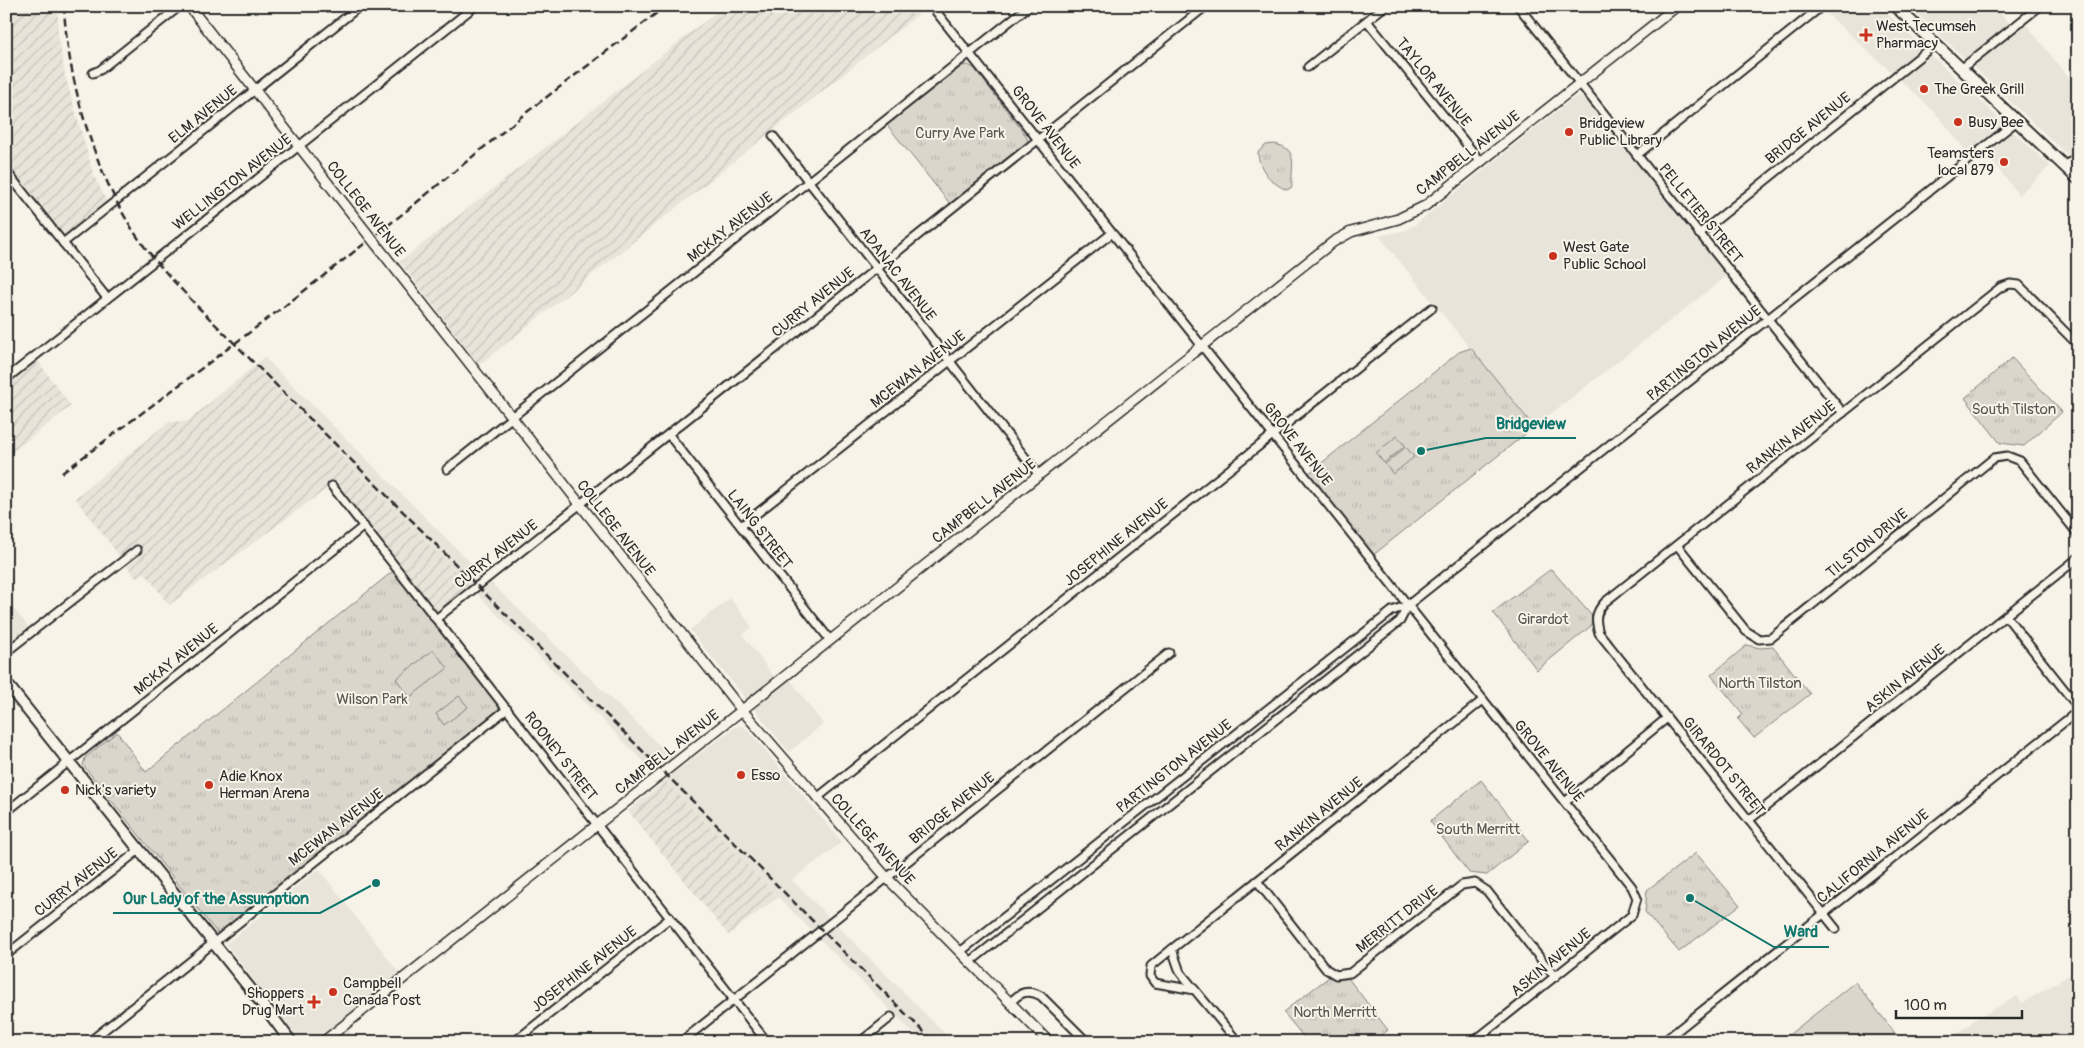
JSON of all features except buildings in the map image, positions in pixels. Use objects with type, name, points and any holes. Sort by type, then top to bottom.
[{"type":"main road","points":[[1895,6],[2078,179]]},
{"type":"main road","points":[[6,683],[291,1042]]},
{"type":"street","points":[[92,73],[100,70],[180,6]]},
{"type":"street","name":"COLLEGE AVENUE","points":[[189,6],[742,710],[887,878],[1049,1042]]},
{"type":"street","name":"ELM AVENUE","points":[[63,243],[360,6]]},
{"type":"street","name":"MCKAY AVENUE","points":[[447,469],[1029,6]]},
{"type":"street","name":"CURRY AVENUE","points":[[436,619],[1206,6]]},
{"type":"street","points":[[1308,67],[1385,6]]},
{"type":"street","name":"PELLETIER STREET","points":[[1518,6],[1843,413]]},
{"type":"street","points":[[1637,155],[1822,6]]},
{"type":"street","points":[[1962,69],[2040,6]]},
{"type":"street","name":"CAMPBELL AVENUE","points":[[323,1042],[1333,242],[1351,232],[1398,219],[1425,206],[1675,7]]},
{"type":"street","name":"WELLINGTON AVENUE","points":[[6,379],[471,8]]},
{"type":"street","name":"GROVE AVENUE","points":[[934,9],[1565,802],[1632,887],[1637,898]]},
{"type":"street","name":"TAYLOR AVENUE","points":[[1367,21],[1481,162]]},
{"type":"street","name":"BRIDGE AVENUE","points":[[1700,234],[1934,44]]},
{"type":"street","name":"PARTINGTON AVENUE","points":[[960,952],[1392,611],[1408,606],[2017,122]]},
{"type":"street","name":"ADANAC AVENUE","points":[[773,136],[1039,475]]},
{"type":"street","points":[[2064,166],[2078,156]]},
{"type":"street","points":[[6,171],[108,298]]},
{"type":"street","name":"MCEWAN AVENUE","points":[[741,526],[1112,232]]},
{"type":"street","name":"RANKIN AVENUE","points":[[1595,618],[1605,602],[2001,287],[2010,284],[2019,285],[2078,345]]},
{"type":"street","name":"JOSEPHINE AVENUE","points":[[817,798],[1432,308]]},
{"type":"street","name":"LAING STREET","points":[[669,434],[830,640]]},
{"type":"street","name":"TILSTON DRIVE","points":[[1677,545],[1746,631],[1759,639],[1771,638],[1994,458],[2007,456],[2020,461],[2078,534]]},
{"type":"street","name":"ROONEY STREET","points":[[332,486],[767,1042]]},
{"type":"street","name":"MCKAY AVENUE","points":[[6,812],[364,526]]},
{"type":"street","points":[[6,652],[137,550]]},
{"type":"street","name":"ASKIN AVENUE","points":[[1749,820],[2078,558]]},
{"type":"street","name":"PARTINGTON AVENUE","points":[[970,962],[1400,621],[1408,606]]},
{"type":"street","points":[[2006,616],[2078,709]]},
{"type":"street","name":"GIRARDOT STREET","points":[[1595,618],[1599,633],[1836,929]]},
{"type":"street","name":"BRIDGE AVENUE","points":[[681,1042],[1169,653]]},
{"type":"street","name":"RANKIN AVENUE","points":[[1195,990],[1155,983],[1150,976],[1151,966],[1483,700]]},
{"type":"street","name":"MCEWAN AVENUE","points":[[88,1042],[507,709]]},
{"type":"street","name":"CALIFORNIA AVENUE","points":[[1663,1042],[2078,709]]},
{"type":"street","points":[[1565,802],[1667,718]]},
{"type":"street","name":"CURRY AVENUE","points":[[6,955],[139,850]]},
{"type":"street","name":"MERRITT DRIVE","points":[[1257,881],[1326,968],[1336,975],[1350,973],[1462,885],[1475,883],[1487,891],[1555,976]]},
{"type":"street","name":"ASKIN AVENUE","points":[[1473,1042],[1632,915],[1637,898]]},
{"type":"street","name":"JOSEPHINE AVENUE","points":[[514,1042],[670,918]]},
{"type":"street","points":[[1172,949],[1180,972],[1238,1042]]},
{"type":"street","points":[[1011,1002],[1024,992],[1032,992],[1040,996],[1087,1042]]},
{"type":"street","points":[[860,1042],[890,1018]]},
{"type":"shaded area","points":[[6,6],[58,6],[58,34],[65,75],[94,176],[107,202],[60,239],[6,170]]},
{"type":"shaded area","points":[[724,6],[929,6],[479,365],[400,262]]},
{"type":"shaded area","points":[[1811,6],[1879,6],[2050,166],[2019,195],[1986,153],[1975,162],[1934,111],[1825,12],[1820,14]]},
{"type":"shaded area","points":[[1909,6],[1995,6],[2016,32],[2026,24],[2078,89],[2078,165]]},
{"type":"shaded area","name":"West Gate Public School","points":[[1579,96],[1586,99],[1727,276],[1534,427],[1379,236],[1406,230],[1416,224],[1572,99]]},
{"type":"shaded area","points":[[264,357],[482,574],[682,767],[735,727],[742,726],[749,731],[842,842],[792,880],[953,1042],[922,1042],[353,469],[254,366]]},
{"type":"shaded area","points":[[37,360],[71,406],[6,457],[6,385]]},
{"type":"shaded area","points":[[254,366],[353,469],[471,587],[438,613],[336,482],[169,605],[145,573],[136,578],[75,498],[168,422],[188,421]]},
{"type":"shaded area","points":[[730,598],[752,627],[743,635],[774,677],[783,670],[823,724],[789,752],[690,630]]},
{"type":"shaded area","points":[[6,599],[30,629],[6,647]]},
{"type":"shaded area","points":[[665,781],[778,897],[728,935],[628,811]]},
{"type":"shaded area","points":[[319,869],[400,974],[342,1021],[358,1042],[301,1042],[226,944]]},
{"type":"shaded area","points":[[2078,968],[2078,1042],[1947,1042],[1973,1021],[2017,996],[2022,1003]]},
{"type":"green space","name":"Curry Ave Park","points":[[968,65],[974,68],[1025,134],[1028,141],[1024,148],[951,205],[887,125],[962,66]]},
{"type":"green space","points":[[1266,145],[1282,146],[1291,155],[1292,187],[1287,190],[1271,180],[1260,164],[1258,152]]},
{"type":"green space","points":[[1471,348],[1534,427],[1372,556],[1308,474],[1459,352]]},
{"type":"green space","name":"South Tilston","points":[[2012,358],[2062,412],[2024,446],[2000,443],[1965,398]]},
{"type":"green space","points":[[1397,436],[1405,446],[1384,463],[1376,453]]},
{"type":"green space","points":[[1406,447],[1414,457],[1393,474],[1385,464]]},
{"type":"green space","name":"Girardot","points":[[1551,569],[1592,616],[1591,626],[1537,670],[1493,612]]},
{"type":"green space","name":"Wilson Park","points":[[393,571],[500,708],[218,934],[83,765],[85,758],[117,732],[146,772]]},
{"type":"green space","name":"North Tilston","points":[[1747,645],[1760,648],[1773,647],[1810,694],[1754,738],[1738,719],[1743,714],[1711,675]]},
{"type":"green space","points":[[433,650],[448,668],[410,697],[396,679]]},
{"type":"green space","points":[[459,696],[468,707],[444,725],[436,714]]},
{"type":"green space","name":"South Merritt","points":[[1481,780],[1529,841],[1487,875],[1469,873],[1430,821]]},
{"type":"green space","points":[[1696,853],[1740,905],[1679,952],[1645,912],[1647,890]]},
{"type":"green space","name":"North Merritt","points":[[1329,977],[1348,978],[1388,1030],[1373,1042],[1308,1042],[1283,1012]]},
{"type":"green space","points":[[1855,982],[1902,1042],[1780,1042]]},
{"type":"railway","points":[[64,6],[66,35],[78,98],[98,160],[125,217],[154,259],[199,308],[934,1042]]},
{"type":"railway","points":[[62,473],[286,305],[405,212],[527,112],[666,6]]},
{"type":"place","name":"West Tecumseh Pharmacy","points":[[1866,35]]},
{"type":"place","name":"The Greek Grill","points":[[1924,89]]},
{"type":"place","name":"Busy Bee","points":[[1958,122]]},
{"type":"place","name":"Bridgeview Public Library","points":[[1569,132]]},
{"type":"place","name":"Teamsters local 879","points":[[2004,162]]},
{"type":"place","name":"West Gate Public School","points":[[1553,256]]},
{"type":"place","name":"Bridgeview","points":[[1421,451]]},
{"type":"place","name":"Esso","points":[[741,775]]},
{"type":"place","name":"Adie Knox Herman Arena","points":[[209,785]]},
{"type":"place","name":"Nick's variety","points":[[65,790]]},
{"type":"place","name":"Our Lady of the Assumption","points":[[376,883]]},
{"type":"place","name":"Ward","points":[[1690,898]]},
{"type":"place","name":"Campbell Canada Post","points":[[333,992]]},
{"type":"place","name":"Shoppers Drug Mart","points":[[314,1002]]}]
